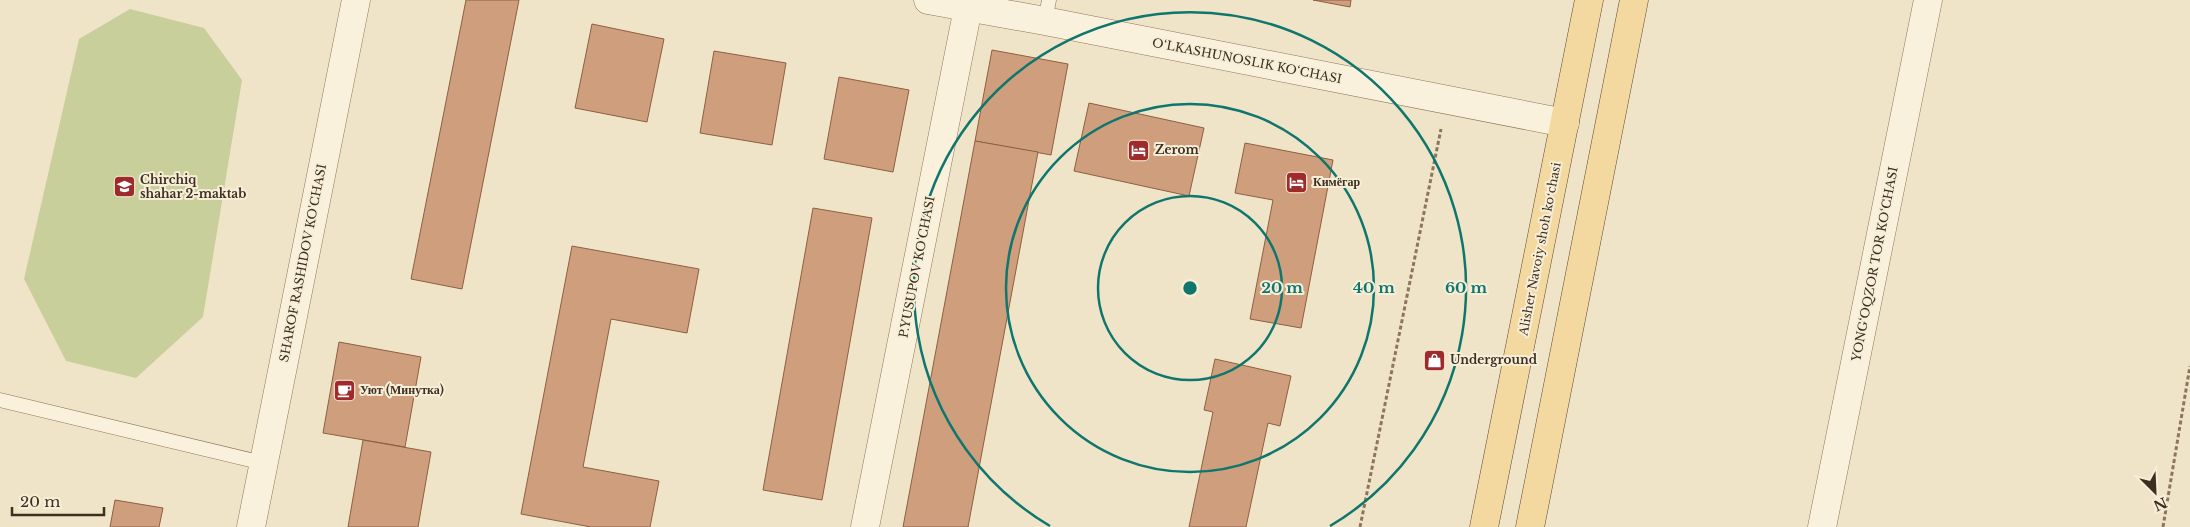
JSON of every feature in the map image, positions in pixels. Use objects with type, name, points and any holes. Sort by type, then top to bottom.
[{"type":"main road","name":"Alisher Navoiy shoh koʻchasi","points":[[1484,527],[1590,0]]},
{"type":"main road","points":[[1530,527],[1634,0]]},
{"type":"street","name":"SHAROF RASHIDOV KO'CHASI","points":[[251,527],[356,0]]},
{"type":"street","name":"O‘LKASHUNOSLIK KO‘CHASI","points":[[928,0],[968,8],[1047,10],[1447,101],[1565,123]]},
{"type":"street","name":"YONG‘OQZOR TOR KO‘CHASI","points":[[1822,527],[1928,0]]},
{"type":"street","name":"P.YUSUPOV KO'CHASI","points":[[865,527],[968,8]]},
{"type":"lane","points":[[0,400],[263,463]]},
{"type":"path","points":[[1360,527],[1447,101]]},
{"type":"path","points":[[2163,527],[2190,366]]},
{"type":"green space","points":[[130,9],[204,28],[242,80],[203,317],[136,378],[66,361],[24,279],[79,39]]},
{"type":"building","points":[[466,0],[519,0],[462,289],[411,279]]},
{"type":"building","points":[[1313,0],[1351,0],[1350,7]]},
{"type":"building","points":[[592,24],[664,39],[647,122],[575,108]]},
{"type":"building","points":[[992,50],[1068,64],[1051,155],[975,141]]},
{"type":"building","points":[[714,51],[786,63],[772,145],[700,133]]},
{"type":"building","points":[[839,77],[909,90],[893,172],[824,159]]},
{"type":"building","name":"Zerom","points":[[1089,103],[1204,128],[1189,196],[1074,171]]},
{"type":"building","points":[[975,141],[1038,152],[968,527],[903,527]]},
{"type":"building","points":[[1245,143],[1333,160],[1301,328],[1250,319],[1273,200],[1235,193]]},
{"type":"building","points":[[813,208],[872,218],[822,500],[763,490]]},
{"type":"building","points":[[572,246],[699,269],[687,333],[611,319],[583,467],[659,481],[650,527],[591,527],[521,514]]},
{"type":"building","points":[[339,342],[421,357],[405,447],[323,433]]},
{"type":"building","points":[[1215,359],[1291,376],[1280,426],[1268,423],[1246,527],[1189,527],[1213,412],[1204,410]]},
{"type":"building","points":[[363,440],[431,452],[418,527],[348,527]]},
{"type":"building","points":[[115,500],[163,508],[159,527],[110,527]]},
{"type":"place","name":"Zerom","points":[[1139,150]]},
{"type":"place","name":"Кимёгар","points":[[1297,182]]},
{"type":"place","name":"Chirchiq shahar 2-maktab","points":[[124,187]]},
{"type":"place","name":"Underground","points":[[1434,360]]},
{"type":"place","name":"Уют (Минутка)","points":[[344,390]]}]
